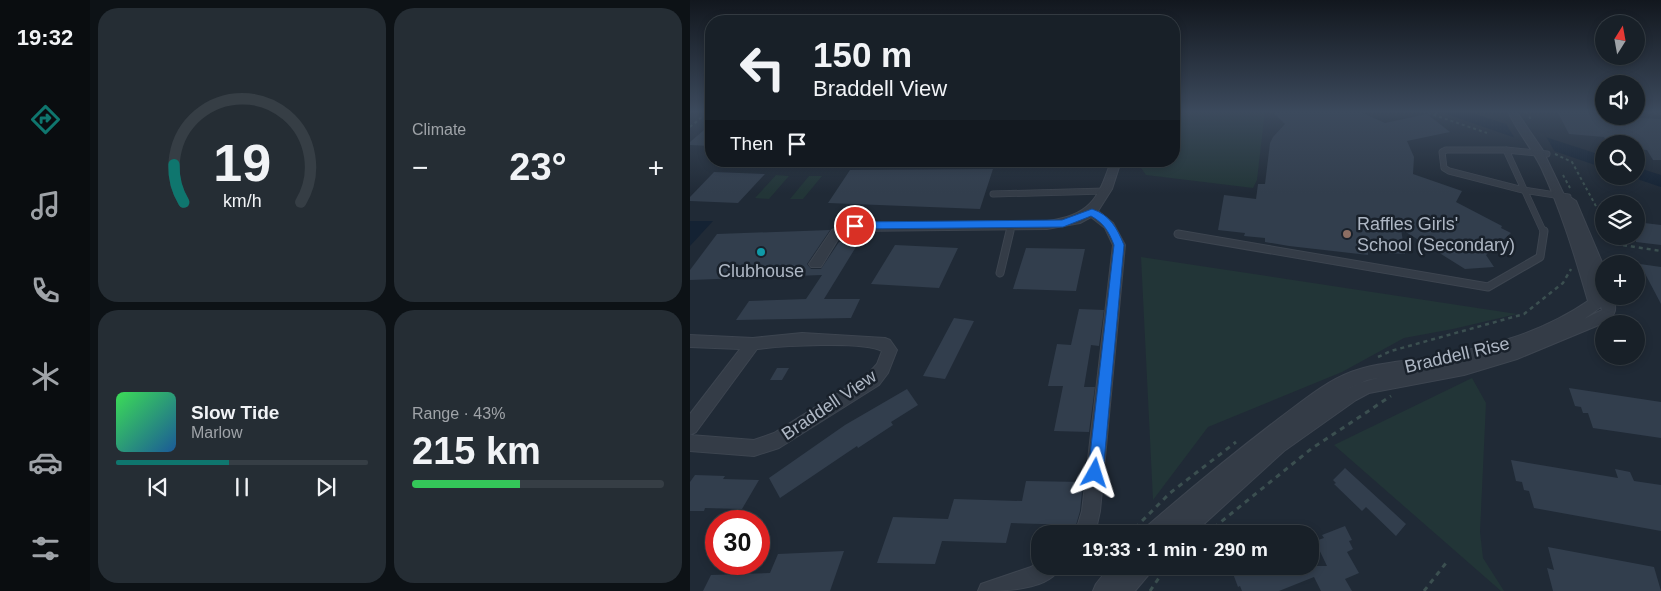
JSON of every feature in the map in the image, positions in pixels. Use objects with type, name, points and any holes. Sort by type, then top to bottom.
[{"type":"street","name":"Braddell Rise","points":[[1534,139],[1562,196],[1588,242],[1595,261]]},
{"type":"street","points":[[816,264],[836,233],[849,227],[1063,224],[1092,212],[1105,190],[1114,167]]},
{"type":"street","name":"Braddell Rise","points":[[1164,525],[1268,436],[1332,388],[1358,376],[1432,363],[1504,347],[1559,326],[1587,311],[1596,303],[1562,196]]},
{"type":"street","points":[[1088,525],[1119,245],[1113,229],[1102,218],[1092,212]]},
{"type":"street","name":"Braddell Rise","points":[[1188,525],[1278,445],[1350,395],[1367,387],[1464,368],[1517,353],[1601,318],[1609,312],[1608,305]]},
{"type":"street","name":"Braddell View","points":[[690,443],[754,448],[778,440],[873,380],[883,368],[890,350],[885,344],[859,341],[779,339],[754,344]]},
{"type":"street","points":[[690,341],[754,344]]},
{"type":"street","points":[[690,427],[754,344]]},
{"type":"street","points":[[988,591],[1036,575]]},
{"type":"street","points":[[1103,591],[1116,575]]},
{"type":"street","points":[[1122,591],[1135,575]]},
{"type":"lane","points":[[1542,152],[1443,150],[1444,168],[1449,171],[1523,190],[1562,196]]},
{"type":"lane","points":[[1178,234],[1488,287],[1540,257],[1544,232],[1531,208],[1506,150]]},
{"type":"lane","points":[[993,194],[1105,190]]},
{"type":"lane","points":[[1000,273],[1012,224]]},
{"type":"path","points":[[1542,152],[1572,162],[1595,204]]},
{"type":"path","points":[[1624,245],[1661,250]]},
{"type":"path","points":[[1217,525],[1311,449],[1393,396]]},
{"type":"path","points":[[1424,591],[1446,563]]},
{"type":"path","points":[[1150,591],[1161,575]]},
{"type":"shaded area","points":[[1180,139],[1262,139],[1257,180],[1253,188],[1146,175],[1141,168],[1180,167]]},
{"type":"shaded area","points":[[776,175],[789,176],[769,199],[755,198]]},
{"type":"shaded area","points":[[809,176],[822,176],[803,199],[790,199]]},
{"type":"shaded area","points":[[1141,257],[1517,314],[1404,338],[1342,372],[1208,427],[1153,500]]},
{"type":"shaded area","points":[[1472,378],[1486,403],[1480,532],[1483,558],[1504,591],[1501,591],[1334,445]]},
{"type":"water","points":[[1518,139],[1551,139],[1595,153],[1595,165]]},
{"type":"water","points":[[1645,170],[1661,175],[1661,187],[1645,182]]},
{"type":"water","points":[[690,221],[713,221],[690,246]]},
{"type":"pier","points":[[1515,139],[1547,139],[1555,152]]},
{"type":"building","points":[[694,139],[705,139],[705,146],[690,145],[690,142]]},
{"type":"building","points":[[1272,139],[1419,139],[1407,141],[1414,157],[1413,174],[1462,191],[1456,202],[1502,226],[1501,228],[1511,233],[1486,255],[1494,267],[1465,269],[1401,229],[1405,254],[1368,252],[1368,255],[1265,242],[1265,238],[1244,236],[1245,233],[1218,230],[1224,195],[1256,199],[1258,184],[1265,184]]},
{"type":"building","points":[[1645,139],[1661,139],[1661,160],[1653,160],[1645,150]]},
{"type":"building","points":[[993,169],[980,209],[828,203],[850,170]]},
{"type":"building","points":[[714,172],[765,174],[738,203],[690,201],[690,197]]},
{"type":"building","points":[[1645,223],[1661,225],[1661,245],[1645,243]]},
{"type":"building","name":"Clubhouse","points":[[830,230],[807,264],[811,269],[821,269],[839,242],[859,242],[824,299],[860,299],[851,318],[736,320],[749,301],[806,299],[822,275],[690,280],[690,270],[717,234]]},
{"type":"building","points":[[895,245],[958,248],[939,288],[871,284]]},
{"type":"building","points":[[1026,248],[1085,249],[1076,291],[1013,289]]},
{"type":"building","points":[[1645,265],[1661,267],[1661,304],[1645,274]]},
{"type":"building","points":[[1079,309],[1104,310],[1099,346],[1091,345],[1084,387],[1095,387],[1089,432],[1054,431],[1063,386],[1048,386],[1057,344],[1071,345]]},
{"type":"building","points":[[954,318],[974,321],[945,379],[923,376]]},
{"type":"building","points":[[777,368],[789,368],[782,380],[770,380]]},
{"type":"building","points":[[1569,388],[1661,402],[1661,438],[1593,428],[1588,413],[1583,413],[1581,407],[1575,406]]},
{"type":"building","points":[[907,389],[918,405],[891,422],[893,425],[858,448],[857,446],[780,498],[769,478],[845,425]]},
{"type":"building","points":[[1511,460],[1618,478],[1615,469],[1630,472],[1634,481],[1661,485],[1661,531],[1534,508],[1529,491],[1524,490],[1522,482],[1516,481]]},
{"type":"building","points":[[1345,468],[1406,524],[1396,536],[1366,507],[1362,511],[1334,484],[1336,483],[1333,480]]},
{"type":"building","points":[[695,475],[725,476],[723,479],[759,480],[742,509],[705,508],[704,511],[690,511],[690,482]]},
{"type":"building","points":[[1026,481],[1083,482],[1080,511],[1076,525],[1011,523],[1006,543],[942,541],[935,564],[877,563],[893,517],[948,519],[954,499],[1022,501]]},
{"type":"building","points":[[1345,526],[1352,540],[1349,541],[1353,549],[1347,552],[1359,573],[1345,579],[1352,591],[1321,591],[1314,577],[1279,591],[1242,591],[1240,586],[1238,587],[1234,575],[1319,575],[1319,566],[1327,566],[1319,549],[1319,540],[1324,538],[1322,535]]},
{"type":"building","points":[[1548,547],[1654,567],[1661,591],[1553,591],[1547,568],[1554,570]]},
{"type":"building","points":[[844,551],[830,591],[703,591],[711,575],[770,575],[778,554]]},
{"type":"place","name":"Raffles Girls' School (Secondary)","points":[[1347,234]]},
{"type":"place","name":"Clubhouse","points":[[761,252]]},
{"type":"route","points":[[855,226],[1047,225],[1063,224],[1092,212],[1102,218],[1113,229],[1119,245],[1095,473]]}]
